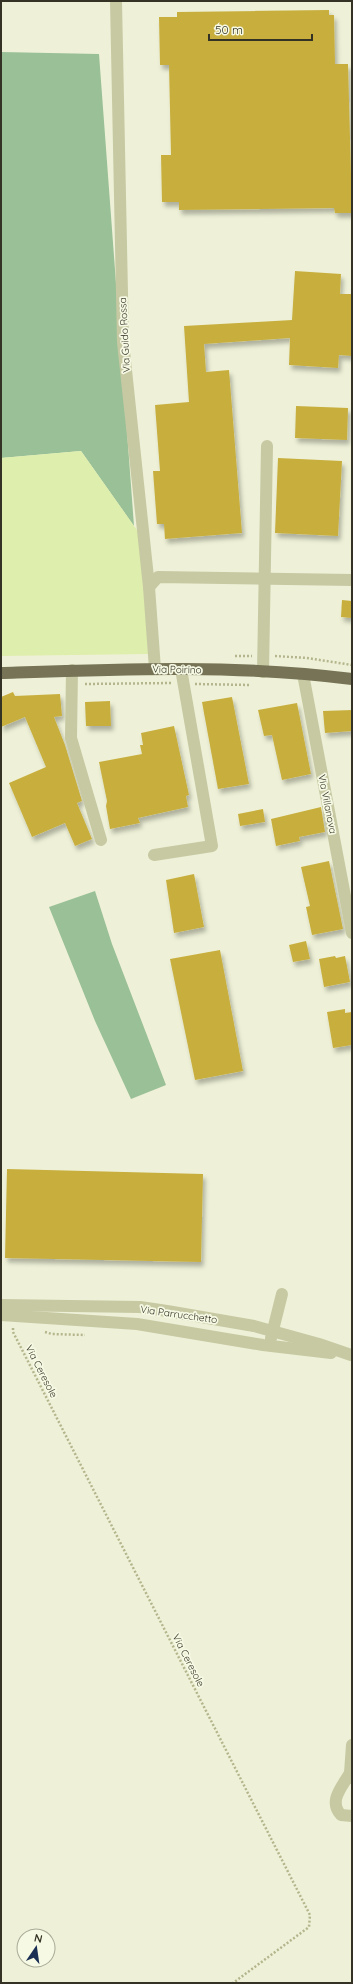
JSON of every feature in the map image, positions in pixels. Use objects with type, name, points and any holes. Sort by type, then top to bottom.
[{"type":"main road","name":"Via Poirino","points":[[1,673],[72,670],[181,669],[303,674],[352,679]]},
{"type":"street","name":"Via Guido Rossa","points":[[116,1],[123,342],[155,669]]},
{"type":"street","points":[[262,672],[267,446]]},
{"type":"street","points":[[148,587],[158,577],[264,580],[352,580]]},
{"type":"street","points":[[154,855],[212,846],[181,669]]},
{"type":"street","points":[[72,670],[72,738],[101,840]]},
{"type":"street","name":"Via Villanova","points":[[303,674],[352,932]]},
{"type":"street","points":[[195,1333],[209,1331],[270,1339],[274,1332],[282,1294]]},
{"type":"street","name":"Via Parrucchetto","points":[[1,1305],[140,1307],[208,1317],[274,1332],[319,1344],[352,1355]]},
{"type":"street","name":"Via Parrucchetto","points":[[6,1315],[137,1324],[263,1345],[352,1355]]},
{"type":"street","points":[[352,1746],[351,1776],[335,1799],[335,1806],[341,1815],[352,1816]]},
{"type":"path","name":"Via Ceresole","points":[[6,1315],[13,1332],[310,1914],[309,1927],[233,1983]]},
{"type":"shaded area","points":[[1,52],[99,54],[134,526],[81,451],[1,458]]},
{"type":"shaded area","points":[[95,891],[112,944],[166,1085],[131,1099],[95,1021],[49,907]]},
{"type":"sand","points":[[81,451],[144,540],[148,654],[1,656],[1,458]]},
{"type":"building","points":[[329,10],[329,15],[334,15],[335,64],[348,64],[352,213],[335,213],[334,208],[179,210],[179,202],[162,202],[161,155],[171,155],[169,65],[160,65],[159,17],[177,17],[177,12]]},
{"type":"building","points":[[295,271],[341,274],[340,294],[352,294],[352,356],[339,355],[338,368],[289,365],[290,338],[204,344],[206,372],[229,370],[242,533],[165,539],[164,524],[157,524],[153,471],[160,471],[155,405],[189,402],[184,326],[292,320]]},
{"type":"building","points":[[296,406],[348,408],[347,440],[295,438]]},
{"type":"building","points":[[278,458],[342,461],[338,536],[275,533]]},
{"type":"building","points":[[342,600],[352,601],[352,618],[341,617]]},
{"type":"building","points":[[13,692],[15,696],[60,694],[62,716],[54,717],[65,745],[82,801],[77,803],[92,839],[75,846],[65,823],[32,837],[9,783],[46,767],[25,717],[1,727],[1,697]]},
{"type":"building","points":[[232,697],[249,784],[218,789],[202,702]]},
{"type":"building","points":[[110,701],[111,726],[86,726],[85,702]]},
{"type":"building","points":[[297,703],[311,774],[282,780],[272,735],[264,736],[258,710]]},
{"type":"building","points":[[352,710],[352,731],[325,733],[323,711]]},
{"type":"building","points":[[174,726],[189,795],[186,796],[188,807],[138,818],[140,823],[110,829],[106,806],[107,801],[99,762],[142,754],[140,745],[143,745],[141,733]]},
{"type":"building","points":[[321,807],[325,832],[299,837],[300,841],[276,846],[271,819]]},
{"type":"building","points":[[263,809],[265,822],[240,826],[238,814]]},
{"type":"building","points":[[329,861],[343,929],[312,935],[306,907],[310,906],[301,867]]},
{"type":"building","points":[[194,874],[204,927],[174,933],[166,880]]},
{"type":"building","points":[[306,941],[310,959],[293,962],[289,945]]},
{"type":"building","points":[[220,950],[243,1071],[195,1080],[170,959]]},
{"type":"building","points":[[335,956],[336,958],[345,956],[350,982],[324,987],[319,959]]},
{"type":"building","points":[[345,1009],[345,1013],[352,1012],[352,1045],[333,1048],[327,1012]]},
{"type":"building","points":[[7,1169],[203,1174],[201,1262],[5,1258]]}]
